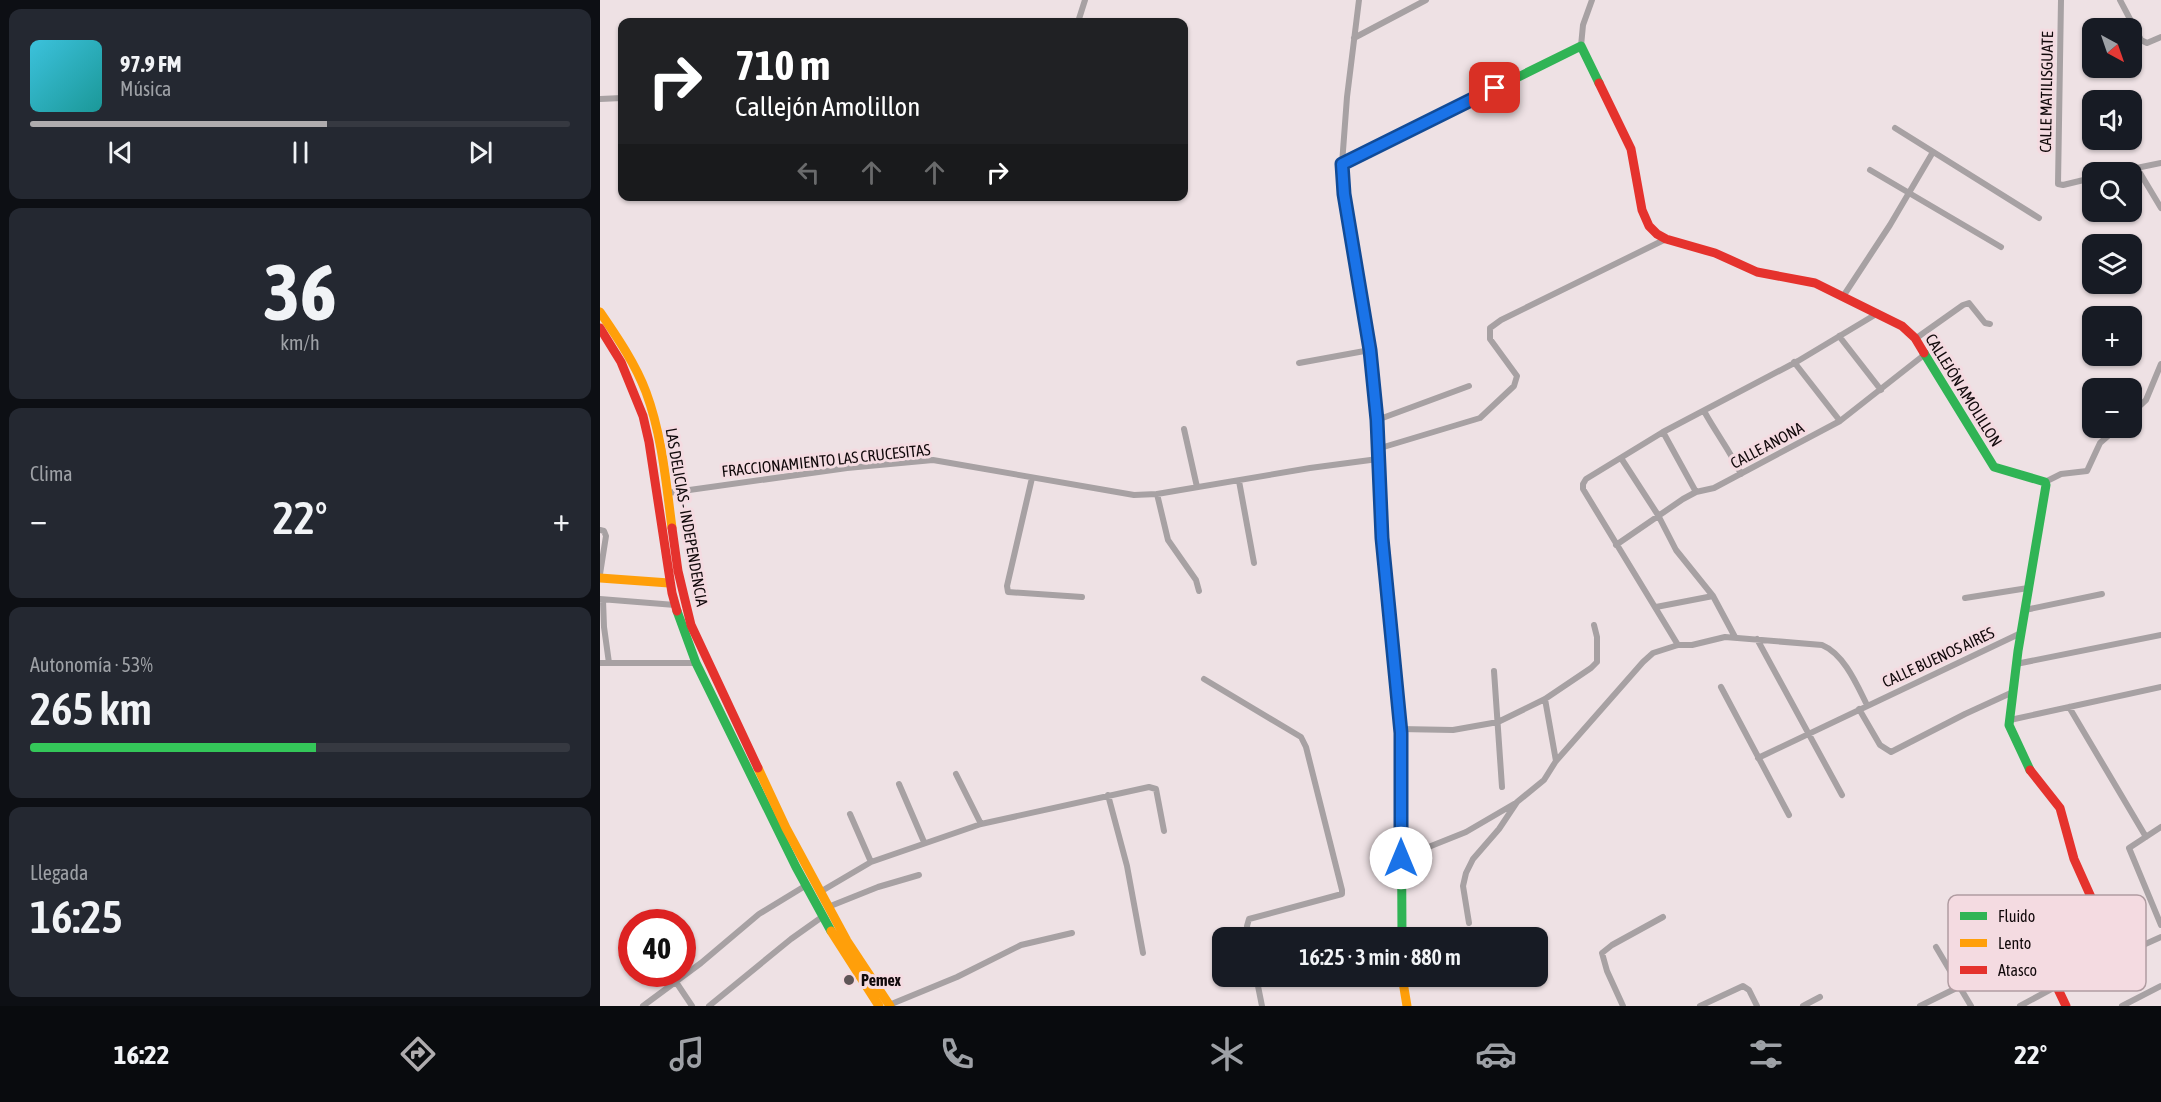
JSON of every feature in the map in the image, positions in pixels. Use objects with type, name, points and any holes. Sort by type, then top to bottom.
[{"type":"street","points":[[1079,18],[1085,0]]},
{"type":"street","points":[[1359,0],[1347,97],[1342,164],[1344,194],[1370,350],[1377,420],[1382,538],[1400,729],[1402,927]]},
{"type":"street","points":[[1354,38],[1426,0]]},
{"type":"street","points":[[1342,164],[1581,46],[1583,25],[1592,0]]},
{"type":"street","name":"CALLE MATILISGUATE","points":[[2061,0],[2058,184],[2082,180]]},
{"type":"street","points":[[2120,0],[2141,40],[2147,43],[2161,37]]},
{"type":"street","name":"CALLEJÓN AMOLILLON","points":[[1581,46],[1630,149],[1642,210],[1649,226],[1666,239],[1715,253],[1757,272],[1809,280],[1844,295],[1902,326],[1915,339],[1994,467],[2045,482]]},
{"type":"street","points":[[600,99],[618,98]]},
{"type":"street","points":[[1895,129],[2039,218]]},
{"type":"street","points":[[1844,295],[1890,225],[1933,152]]},
{"type":"street","points":[[2142,167],[2161,163]]},
{"type":"street","points":[[1870,170],[2001,247]]},
{"type":"street","points":[[2142,178],[2161,208]]},
{"type":"street","points":[[1377,449],[1480,418],[1514,386],[1517,376],[1490,339],[1490,328],[1501,320],[1666,239]]},
{"type":"street","points":[[1915,339],[1969,303],[1985,323],[1990,324]]},
{"type":"street","name":"LAS DELICIAS - INDEPENDENCIA","points":[[600,312],[630,359],[646,395],[658,432],[682,592],[691,625],[768,801]]},
{"type":"street","points":[[1678,645],[1616,545],[1583,489],[1583,484],[1594,472],[1663,432],[1794,362],[1878,313]]},
{"type":"street","name":"LAS DELICIAS - INDEPENDENCIA","points":[[602,334],[621,362],[643,416],[649,442],[669,583],[696,663],[782,830]]},
{"type":"street","points":[[1839,336],[1881,390]]},
{"type":"street","points":[[1299,363],[1370,350]]},
{"type":"street","name":"CALLE ANONA","points":[[1616,545],[1658,515],[1696,492],[1714,488],[1839,421],[1924,355]]},
{"type":"street","points":[[1794,362],[1839,421]]},
{"type":"street","points":[[2142,404],[2146,400],[2161,364]]},
{"type":"street","points":[[1377,420],[1469,386]]},
{"type":"street","points":[[1704,411],[1718,436],[1734,457],[1741,474]]},
{"type":"street","points":[[1184,429],[1197,488]]},
{"type":"street","points":[[1663,432],[1696,492]]},
{"type":"street","points":[[2090,895],[2074,860],[2060,808],[2029,768],[2011,731],[2010,720],[2016,664],[2045,482],[2067,472],[2087,471],[2100,443],[2106,438]]},
{"type":"street","points":[[1621,458],[1658,515],[1676,550],[1713,596],[1735,637]]},
{"type":"street","name":"FRACCIONAMIENTO LAS CRUCESITAS","points":[[668,493],[847,468],[933,460],[1134,495],[1157,494],[1378,459]]},
{"type":"street","points":[[1032,478],[1007,586],[1008,592],[1082,597]]},
{"type":"street","points":[[1239,481],[1254,563]]},
{"type":"street","points":[[1157,494],[1168,540],[1196,580],[1199,591]]},
{"type":"street","points":[[660,521],[672,520]]},
{"type":"street","points":[[600,530],[604,531],[606,536],[600,576],[636,582],[669,583]]},
{"type":"street","points":[[1965,598],[2028,588]]},
{"type":"street","points":[[2025,610],[2102,594]]},
{"type":"street","points":[[1656,608],[1713,596]]},
{"type":"street","points":[[609,663],[602,600],[675,605]]},
{"type":"street","points":[[1400,729],[1453,730],[1498,722],[1545,699],[1591,669],[1597,662],[1597,637],[1594,625]]},
{"type":"street","name":"CALLE BUENOS AIRES","points":[[1758,758],[2021,633]]},
{"type":"street","points":[[2016,664],[2161,635]]},
{"type":"street","name":"CALLE BUENOS AIRES","points":[[1518,802],[1544,780],[1556,761],[1642,662],[1653,653],[1678,645],[1692,645],[1735,637],[1822,645],[1835,652],[1867,705]]},
{"type":"street","points":[[1757,639],[1842,795]]},
{"type":"street","points":[[600,663],[696,663]]},
{"type":"street","points":[[1494,671],[1502,787]]},
{"type":"street","points":[[1204,679],[1301,737],[1306,747],[1342,894],[1249,919],[1249,927]]},
{"type":"street","points":[[1721,687],[1789,815]]},
{"type":"street","points":[[2010,720],[2161,687]]},
{"type":"street","points":[[1859,710],[1880,745],[1891,752],[2013,692]]},
{"type":"street","points":[[1545,699],[1556,761]]},
{"type":"street","points":[[2069,707],[2146,837]]},
{"type":"street","points":[[956,774],[981,824]]},
{"type":"street","points":[[899,784],[924,842]]},
{"type":"street","points":[[820,892],[871,862],[981,824],[1153,787],[1156,789],[1164,831]]},
{"type":"street","points":[[1108,795],[1127,867],[1143,954]]},
{"type":"street","points":[[1401,858],[1466,832],[1518,802]]},
{"type":"street","points":[[1469,923],[1463,886],[1466,873],[1473,859],[1499,829],[1518,802]]},
{"type":"street","points":[[850,814],[871,862]]},
{"type":"street","points":[[2161,827],[2129,848],[2161,925]]},
{"type":"street","points":[[782,830],[805,886],[822,917],[879,1006]]},
{"type":"street","points":[[782,830],[890,1006],[957,977],[1021,945],[1072,933]]},
{"type":"street","points":[[828,908],[878,887],[919,875]]},
{"type":"street","points":[[696,966],[759,914],[805,886]]},
{"type":"street","points":[[709,1006],[791,939],[822,917]]},
{"type":"street","points":[[1623,1006],[1607,971],[1602,953],[1612,945],[1664,917]]},
{"type":"street","points":[[2146,944],[2161,937]]},
{"type":"street","points":[[1936,947],[1948,967]]},
{"type":"street","points":[[1700,1006],[1743,986],[1747,987],[1757,1006]]},
{"type":"street","points":[[2122,1006],[2161,986]]},
{"type":"street","points":[[643,1006],[669,987]]},
{"type":"street","points":[[679,987],[692,1006]]},
{"type":"street","points":[[1258,987],[1262,1006]]},
{"type":"street","points":[[1404,987],[1407,1006]]},
{"type":"street","points":[[1920,1006],[1952,991]]},
{"type":"street","points":[[1962,991],[1971,1006]]},
{"type":"street","points":[[2020,1006],[2049,991]]},
{"type":"street","points":[[2059,991],[2066,1006]]},
{"type":"street","points":[[1803,1006],[1820,997]]},
{"type":"traffic: fast","points":[[1342,168],[1342,164],[1581,46],[1599,83]]},
{"type":"traffic: fast","points":[[1924,353],[1994,467],[2045,482],[2046,485],[2018,651],[2009,725],[2030,770]]},
{"type":"traffic: fast","points":[[1381,514],[1401,733],[1402,927]]},
{"type":"traffic: fast","points":[[677,611],[696,663],[796,867],[831,931]]},
{"type":"traffic: slow","points":[[600,312],[631,361],[646,392],[663,459],[672,528]]},
{"type":"traffic: slow","points":[[600,578],[669,583]]},
{"type":"traffic: slow","points":[[758,768],[786,828],[847,941],[890,1006]]},
{"type":"traffic: slow","points":[[831,931],[879,1006]]},
{"type":"traffic: slow","points":[[1404,987],[1407,1006]]},
{"type":"traffic: jam","points":[[1599,83],[1631,149],[1642,210],[1649,226],[1657,234],[1666,239],[1715,253],[1757,272],[1815,283],[1902,326],[1915,338],[1924,353]]},
{"type":"traffic: jam","points":[[1342,168],[1344,194],[1370,350],[1377,420],[1381,514]]},
{"type":"traffic: jam","points":[[600,328],[621,362],[643,416],[672,593],[677,611]]},
{"type":"traffic: jam","points":[[672,528],[678,571],[691,625],[758,768]]},
{"type":"traffic: jam","points":[[2030,770],[2060,808],[2074,859],[2090,895]]},
{"type":"traffic: jam","points":[[2059,991],[2066,1006]]},
{"type":"place","name":"Pemex","points":[[849,980]]},
{"type":"route","points":[[1401,858],[1401,733],[1382,538],[1377,420],[1370,350],[1344,194],[1342,164],[1495,88]]}]
